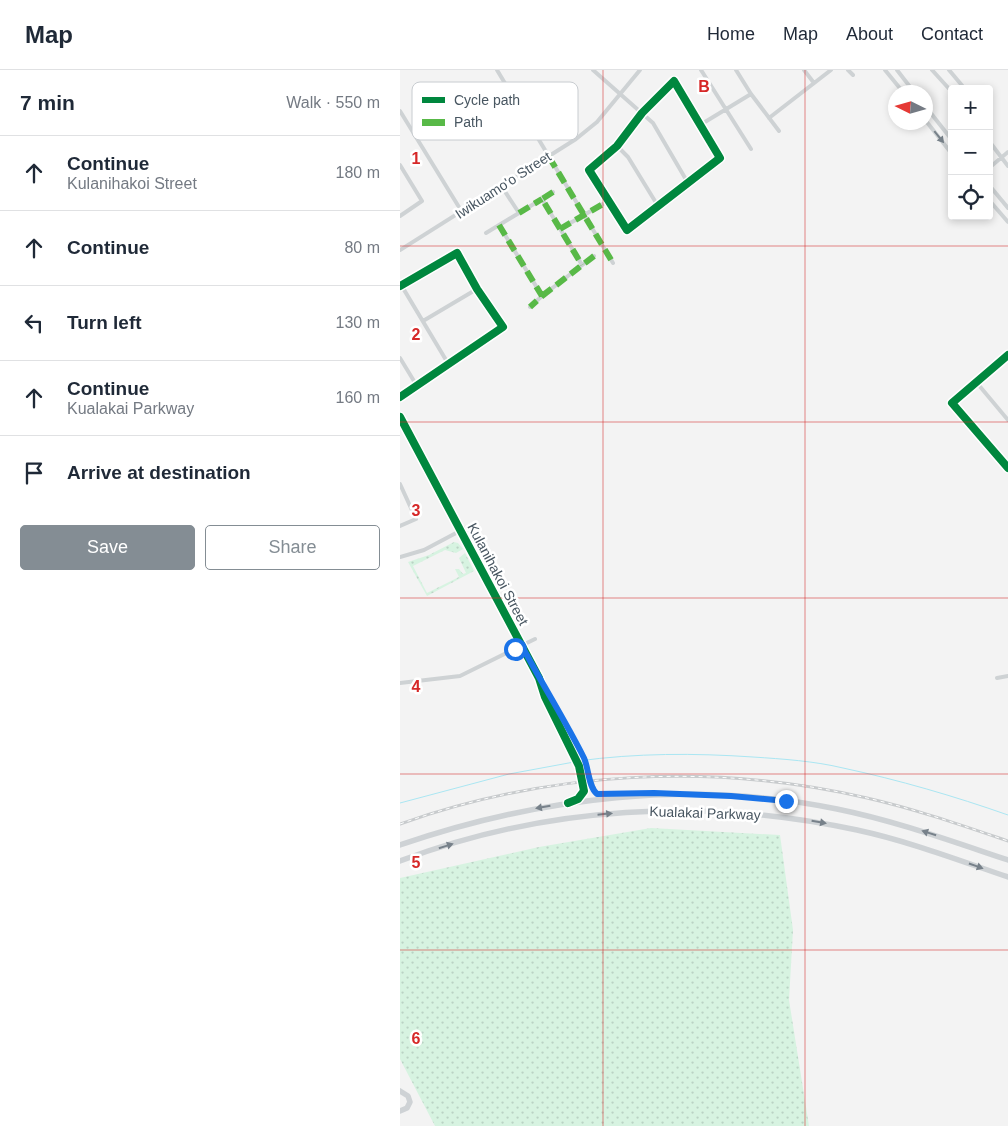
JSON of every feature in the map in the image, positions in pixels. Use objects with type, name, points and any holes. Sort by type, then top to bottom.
[{"type":"main road","name":"Kualakai Parkway","points":[[400,845],[481,820],[568,803],[641,796],[680,795],[758,798],[836,809],[898,824],[1008,860]]},
{"type":"main road","name":"Kualakai Parkway","points":[[400,861],[474,838],[548,821],[620,812],[698,810],[776,816],[858,830],[914,845],[1008,877]]},
{"type":"main road","points":[[400,1091],[408,1096],[410,1102],[407,1108],[400,1112]]},
{"type":"street","points":[[497,70],[504,82]]},
{"type":"street","points":[[593,70],[653,123],[688,182]]},
{"type":"street","points":[[598,75],[601,70]]},
{"type":"street","name":"Iwikuamo'o Street","points":[[578,138],[597,122],[640,70]]},
{"type":"street","points":[[701,70],[751,149]]},
{"type":"street","points":[[736,70],[751,94],[779,130]]},
{"type":"street","points":[[804,70],[814,83]]},
{"type":"street","points":[[769,118],[831,70]]},
{"type":"street","points":[[848,70],[853,75]]},
{"type":"street","points":[[886,70],[898,85]]},
{"type":"street","points":[[897,70],[909,85]]},
{"type":"street","points":[[932,70],[948,88]]},
{"type":"street","points":[[949,70],[962,85]]},
{"type":"street","points":[[674,81],[700,125],[720,158],[628,230],[589,170],[617,146],[642,113],[674,81]]},
{"type":"street","points":[[700,125],[751,94]]},
{"type":"street","points":[[400,111],[412,131]]},
{"type":"street","points":[[933,116],[948,135]]},
{"type":"street","points":[[933,130],[948,149]]},
{"type":"street","points":[[418,140],[462,212]]},
{"type":"street","points":[[539,140],[613,263]]},
{"type":"street","name":"Iwikuamo'o Street","points":[[400,250],[576,140]]},
{"type":"street","points":[[617,146],[628,157],[658,206]]},
{"type":"street","points":[[993,147],[1008,166]]},
{"type":"street","points":[[993,165],[1008,152]]},
{"type":"street","points":[[400,216],[422,201],[401,168]]},
{"type":"street","points":[[502,187],[519,213]]},
{"type":"street","points":[[993,191],[1008,208]]},
{"type":"street","points":[[486,233],[553,192]]},
{"type":"street","points":[[542,199],[582,265]]},
{"type":"street","points":[[560,229],[608,201]]},
{"type":"street","points":[[993,205],[1008,222]]},
{"type":"street","points":[[499,225],[542,296]]},
{"type":"street","points":[[400,397],[449,365],[503,327],[477,289],[457,253],[401,285],[449,365]]},
{"type":"street","points":[[530,307],[594,256]]},
{"type":"street","points":[[423,321],[477,289]]},
{"type":"street","points":[[1008,355],[952,403],[1008,468]]},
{"type":"street","points":[[400,358],[417,386]]},
{"type":"street","points":[[976,382],[1008,420]]},
{"type":"street","name":"Kulanihakoi Street","points":[[400,417],[539,678],[586,762],[593,790],[601,795],[639,792],[680,795]]},
{"type":"street","points":[[400,484],[416,519],[400,526]]},
{"type":"street","points":[[400,557],[424,550],[473,524]]},
{"type":"street","points":[[400,683],[460,676],[535,639]]},
{"type":"street","points":[[997,678],[1008,676]]},
{"type":"street","name":"Kulanihakoi Street","points":[[539,678],[544,694],[579,766],[584,783],[581,796],[568,803]]},
{"type":"green space","points":[[454,542],[458,543],[463,549],[456,553],[445,550],[413,566],[427,593],[459,577],[455,569],[459,569],[463,574],[466,573],[459,558],[465,553],[474,571],[427,596],[408,562],[429,555]]},
{"type":"green space","points":[[651,828],[780,835],[793,930],[789,1000],[809,1126],[435,1126],[400,1059],[400,878],[539,847]]},
{"type":"waterway","points":[[578,761],[622,756],[687,754],[810,762],[906,783],[1008,815]]},
{"type":"waterway","points":[[400,803],[509,774],[574,762]]},
{"type":"railway","points":[[400,824],[457,806],[514,793],[573,783],[691,776],[750,779],[809,787],[867,798],[920,812],[1008,841]]},
{"type":"marked path","points":[[549,157],[613,263]]},
{"type":"marked path","points":[[553,192],[542,199],[582,265]]},
{"type":"marked path","points":[[519,213],[542,199]]},
{"type":"marked path","points":[[560,229],[608,201]]},
{"type":"marked path","points":[[499,225],[542,296],[530,307]]},
{"type":"marked path","points":[[542,296],[594,256]]},
{"type":"cycle path","points":[[674,81],[720,158],[627,230],[589,170],[617,146],[642,113],[674,81]]},
{"type":"cycle path","points":[[400,286],[457,253],[477,289],[503,327],[400,397]]},
{"type":"cycle path","points":[[1008,355],[952,403],[1008,468]]},
{"type":"cycle path","points":[[400,417],[539,678],[545,697],[579,766],[584,791],[578,799],[568,803]]},
{"type":"route","points":[[515,649],[522,646],[539,678],[549,692],[586,762],[591,787],[597,794],[639,792],[731,796],[786,801]]}]
